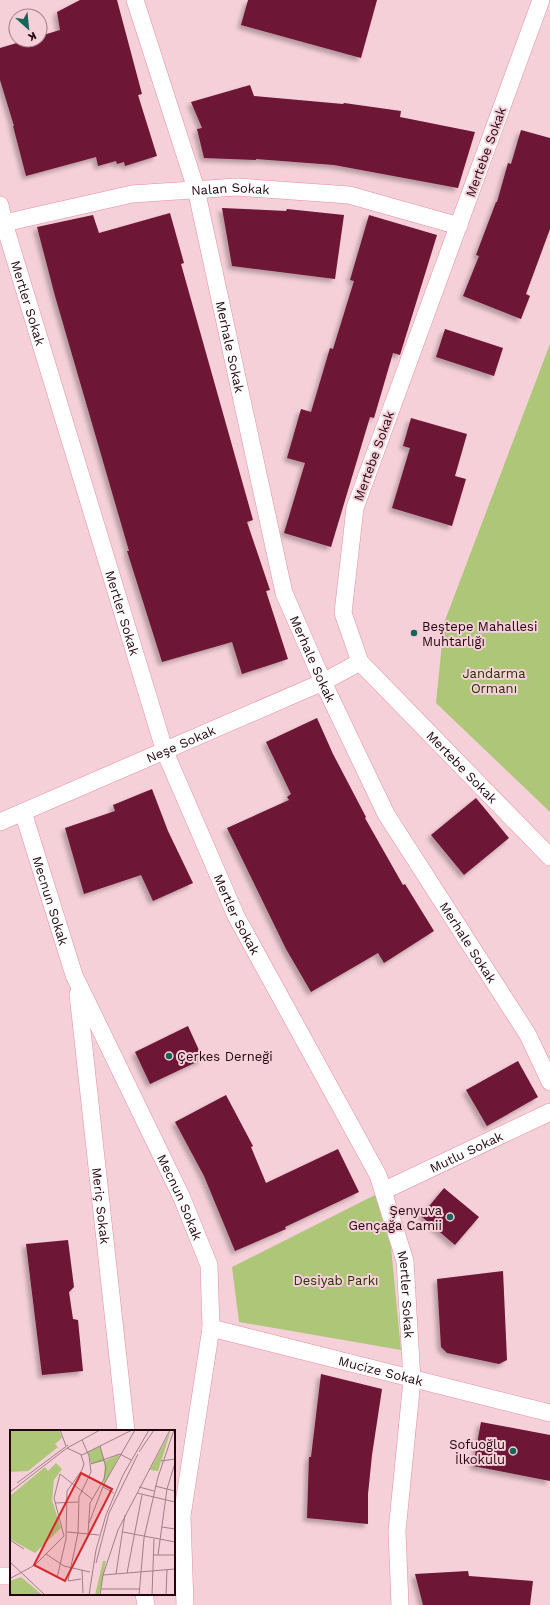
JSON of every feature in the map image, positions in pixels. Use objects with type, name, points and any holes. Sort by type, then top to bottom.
[{"type":"street","name":"Merhale Sokak","points":[[135,0],[196,189],[284,593],[323,682],[386,814],[528,1034],[550,1082]]},
{"type":"street","name":"Mertebe Sokak","points":[[541,0],[355,508],[343,613],[360,662],[550,857]]},
{"type":"street","name":"Nalan Sokak","points":[[2,223],[132,194],[237,187],[349,195],[459,226]]},
{"type":"street","name":"Mertler Sokak","points":[[0,205],[2,223],[165,752],[236,916],[378,1175],[405,1260],[412,1380],[397,1531],[400,1605]]},
{"type":"street","name":"Neşe Sokak","points":[[0,822],[165,752],[323,682],[360,662]]},
{"type":"street","name":"Mecnun Sokak","points":[[23,812],[77,981],[182,1198],[209,1265],[211,1328],[182,1516],[185,1605]]},
{"type":"street","name":"Meriç Sokak","points":[[77,981],[126,1430]]},
{"type":"street","name":"Mutlu Sokak","points":[[383,1191],[550,1112]]},
{"type":"street","name":"Mucize Sokak","points":[[211,1328],[412,1380],[550,1413]]},
{"type":"street","points":[[144,1595],[146,1605]]},
{"type":"green space","name":"Jandarma Ormanı","points":[[550,344],[550,812],[436,703],[444,623]]},
{"type":"green space","name":"Desiyab Parkı","points":[[375,1195],[391,1247],[401,1350],[239,1322],[232,1267]]},
{"type":"building","points":[[80,0],[117,0],[142,94],[138,95],[157,156],[125,166],[124,162],[117,164],[116,161],[98,166],[96,157],[26,176],[14,126],[0,80],[0,48],[8,46],[8,48],[48,48],[48,34],[60,30],[57,12]]},
{"type":"building","points":[[248,0],[377,0],[361,58],[241,25]]},
{"type":"building","points":[[250,85],[254,96],[344,103],[401,111],[400,117],[475,132],[458,188],[334,165],[256,159],[204,158],[197,129],[202,128],[191,102]]},
{"type":"building","points":[[521,130],[550,138],[550,229],[526,294],[530,296],[521,319],[463,296],[479,256],[476,255],[497,202],[508,163],[511,164]]},
{"type":"building","points":[[222,208],[286,211],[287,209],[344,215],[335,279],[232,266]]},
{"type":"building","points":[[170,213],[184,263],[181,264],[253,520],[247,522],[270,590],[266,591],[288,659],[242,674],[232,642],[162,662],[127,551],[129,551],[55,296],[37,227],[93,215],[99,233]]},
{"type":"building","points":[[369,215],[437,235],[400,355],[393,353],[374,418],[370,417],[331,547],[284,533],[305,463],[287,458],[301,409],[311,412],[330,348],[333,349],[354,281],[350,280]]},
{"type":"building","points":[[445,329],[503,348],[494,376],[436,357]]},
{"type":"building","points":[[411,418],[467,434],[455,476],[466,479],[452,526],[392,508],[410,448],[403,446]]},
{"type":"building","points":[[317,718],[333,754],[366,817],[365,818],[403,885],[405,884],[434,931],[384,963],[378,953],[311,992],[286,949],[227,828],[289,800],[287,797],[291,794],[266,742]]},
{"type":"building","points":[[152,789],[168,831],[193,883],[153,901],[141,875],[84,894],[65,828],[115,811],[113,805]]},
{"type":"building","points":[[476,798],[509,838],[464,875],[431,835]]},
{"type":"building","name":"Çerkes Derneği","points":[[188,1026],[203,1059],[150,1084],[135,1052]]},
{"type":"building","points":[[518,1061],[538,1097],[487,1126],[466,1090]]},
{"type":"building","points":[[226,1095],[253,1146],[251,1147],[266,1183],[338,1149],[359,1192],[285,1227],[286,1229],[235,1251],[204,1176],[175,1122]]},
{"type":"building","name":"Şenyuva Gençağa Camii","points":[[444,1188],[479,1217],[455,1245],[421,1216]]},
{"type":"building","points":[[68,1240],[74,1287],[69,1292],[73,1319],[78,1320],[83,1371],[42,1375],[26,1244]]},
{"type":"building","points":[[503,1271],[507,1360],[499,1364],[447,1353],[441,1347],[437,1279]]},
{"type":"building","points":[[321,1374],[382,1389],[372,1455],[368,1494],[368,1524],[307,1518],[309,1457],[311,1457]]},
{"type":"building","name":"Sofuoğlu İlkokulu","points":[[481,1422],[550,1435],[550,1481],[473,1466]]},
{"type":"building","points":[[468,1571],[469,1576],[533,1581],[530,1605],[423,1605],[415,1574]]},
{"type":"place","name":"Beştepe Mahallesi Muhtarlığı","points":[[414,633]]},
{"type":"place","name":"Çerkes Derneği","points":[[169,1056]]},
{"type":"place","name":"Şenyuva Gençağa Camii","points":[[450,1217]]},
{"type":"place","name":"Sofuoğlu İlkokulu","points":[[513,1451]]}]
